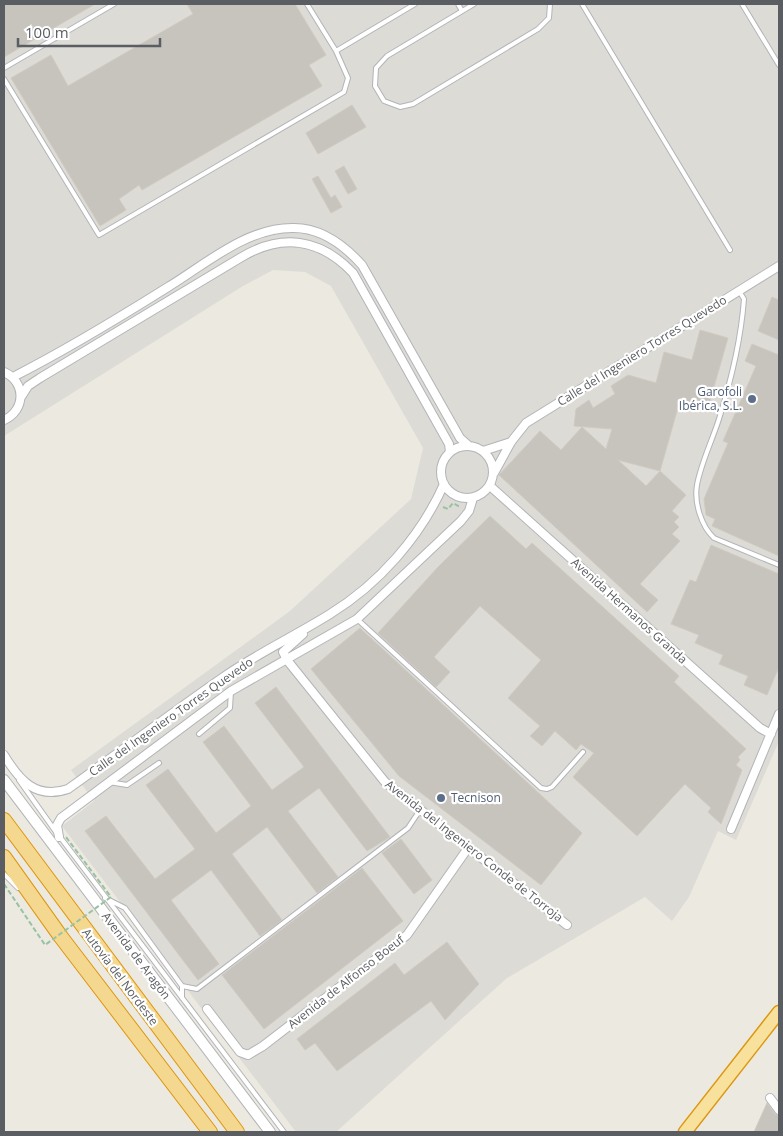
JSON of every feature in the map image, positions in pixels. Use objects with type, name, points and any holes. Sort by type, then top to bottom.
[{"type":"highway","name":"Autovía del Nordeste","points":[[4,820],[237,1132]]},
{"type":"highway","name":"Autovía del Nordeste","points":[[4,857],[210,1132]]},
{"type":"highway","points":[[685,1132],[779,1012]]},
{"type":"street","points":[[13,378],[167,288],[241,241],[270,231],[294,228],[321,233],[338,243],[362,265],[460,438],[469,446],[483,451],[492,463],[494,473],[490,486],[480,495],[473,498],[460,497],[448,490],[444,484],[441,470],[442,463],[450,452],[469,446]]},
{"type":"street","points":[[4,420],[16,410],[28,386],[40,378],[254,249],[287,241],[301,243],[330,253],[353,273],[449,444],[450,452]]},
{"type":"street","name":"Calle del Ingeniero Torres Quevedo","points":[[494,473],[511,442],[526,423],[779,266]]},
{"type":"street","points":[[4,371],[18,383],[21,397]]},
{"type":"street","points":[[483,451],[511,442]]},
{"type":"street","name":"Calle del Ingeniero Torres Quevedo","points":[[16,775],[42,793],[56,793],[68,789],[224,677],[345,604],[374,580],[406,548],[436,502],[444,484]]},
{"type":"street","name":"Avenida Hermanos Granda","points":[[490,486],[760,728],[771,734]]},
{"type":"street","name":"Calle del Ingeniero Torres Quevedo","points":[[63,837],[57,825],[61,818],[231,691],[357,619],[461,521],[469,511],[473,498]]},
{"type":"street","points":[[287,660],[283,652],[314,624]]},
{"type":"street","name":"Avenida del Ingeniero Conde de Torroja","points":[[287,660],[385,782],[567,925]]},
{"type":"street","points":[[730,829],[779,714]]},
{"type":"street","points":[[4,755],[16,775]]},
{"type":"street","name":"Avenida de Aragón","points":[[5,781],[270,1132]]},
{"type":"street","name":"Avenida de Alfonso Boeuf","points":[[207,1010],[240,1052],[248,1054],[263,1046],[407,935],[468,848]]},
{"type":"street","points":[[770,1098],[779,1110]]},
{"type":"lane","points":[[4,68],[114,4]]},
{"type":"lane","points":[[4,79],[99,235],[344,92],[348,78],[336,51],[307,4]]},
{"type":"lane","points":[[336,51],[415,4]]},
{"type":"lane","points":[[458,4],[462,11]]},
{"type":"lane","points":[[474,4],[387,56],[376,68],[375,86],[384,101],[400,108],[413,104],[538,30],[549,18],[550,4]]},
{"type":"lane","points":[[582,4],[730,250]]},
{"type":"lane","points":[[742,4],[779,65]]},
{"type":"lane","points":[[739,291],[744,299],[734,364],[721,414],[697,486],[701,521],[714,538],[779,565]]},
{"type":"lane","points":[[357,619],[541,788],[547,789],[552,787],[583,752]]},
{"type":"lane","points":[[199,734],[230,708],[231,691]]},
{"type":"lane","points":[[109,782],[127,785],[159,764]]},
{"type":"lane","points":[[16,775],[63,837],[104,898],[284,1132]]},
{"type":"lane","points":[[182,986],[197,989],[408,828],[420,810]]},
{"type":"lane","points":[[4,874],[40,907]]},
{"type":"lane","points":[[104,898],[125,908],[182,986],[182,998]]},
{"type":"path","points":[[443,507],[448,509],[453,503],[462,508]]},
{"type":"path","points":[[4,884],[45,945],[111,897],[63,837]]},
{"type":"shaded area","points":[[4,4],[779,4],[779,741],[736,840],[718,831],[689,897],[672,921],[645,897],[507,978],[336,1132],[296,1132],[62,826],[94,801],[71,770],[290,611],[411,499],[423,448],[331,286],[305,272],[273,270],[243,286],[4,436]]},
{"type":"building","points":[[4,4],[95,4],[4,57]]},
{"type":"building","points":[[187,4],[295,4],[326,55],[309,65],[322,86],[142,190],[139,185],[119,199],[126,210],[100,226],[11,78],[51,55],[68,86],[193,14]]},
{"type":"building","points":[[352,105],[366,127],[318,154],[306,133]]},
{"type":"building","points":[[344,166],[357,189],[348,194],[335,171]]},
{"type":"building","points":[[318,176],[331,198],[335,195],[342,207],[331,213],[312,179]]},
{"type":"building","points":[[772,297],[779,300],[779,340],[758,331]]},
{"type":"building","points":[[700,330],[728,338],[707,411],[679,404],[660,471],[686,495],[672,511],[679,517],[674,522],[679,527],[672,534],[680,541],[640,584],[658,600],[647,612],[499,475],[540,431],[561,450],[582,427],[606,449],[612,429],[574,426],[576,409],[589,400],[593,408],[615,394],[611,386],[628,375],[656,383],[664,352],[692,360]],"holes":[[[618,460],[660,471],[646,486]]]},
{"type":"building","points":[[752,344],[779,355],[779,556],[712,526],[715,519],[706,515],[704,499],[728,443],[723,441],[756,366],[745,361]]},
{"type":"building","points":[[490,516],[526,549],[532,543],[679,676],[674,682],[746,749],[738,757],[740,760],[736,765],[742,770],[721,824],[708,812],[711,808],[685,784],[637,836],[573,777],[594,753],[581,744],[576,750],[555,731],[542,746],[530,736],[540,726],[508,698],[541,660],[480,606],[434,657],[450,672],[436,687],[378,633],[438,567]]},
{"type":"building","points":[[711,545],[779,574],[779,667],[767,695],[744,685],[748,676],[719,664],[723,655],[695,643],[699,635],[671,624],[690,580],[696,582]]},
{"type":"building","points":[[360,628],[582,833],[541,885],[399,776],[311,669]]},
{"type":"building","points":[[276,687],[390,837],[367,851],[319,788],[288,811],[338,877],[317,893],[267,827],[232,854],[282,920],[260,936],[211,870],[171,900],[219,964],[198,980],[85,831],[106,816],[155,879],[195,849],[146,785],[168,769],[216,833],[251,806],[203,742],[224,726],[272,790],[304,767],[255,703]]},
{"type":"building","points":[[401,839],[432,880],[414,894],[382,853]]},
{"type":"building","points":[[362,868],[403,921],[264,1029],[222,975]]},
{"type":"building","points":[[447,942],[479,984],[445,1020],[431,1001],[337,1071],[315,1043],[305,1050],[297,1039],[395,963],[404,975]]},
{"type":"building","points":[[767,1103],[775,1114],[779,1116],[779,1132],[754,1132]]},
{"type":"place","name":"Garofoli Ibérica, S.L.","points":[[752,399]]},
{"type":"place","name":"Tecnison","points":[[441,798]]}]
